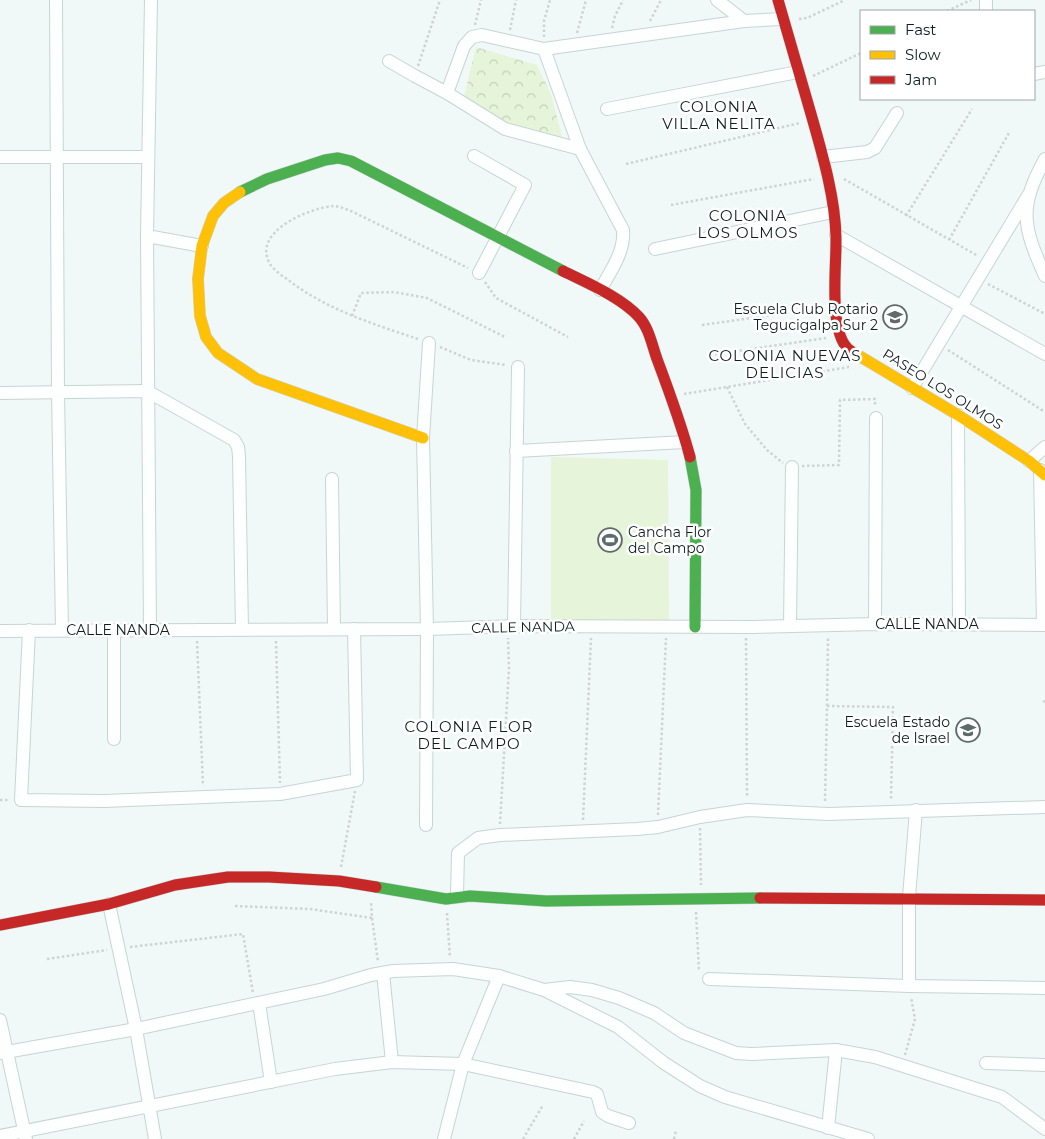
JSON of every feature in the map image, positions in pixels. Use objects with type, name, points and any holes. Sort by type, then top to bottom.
[{"type":"street","points":[[56,0],[58,392],[62,630]]},
{"type":"street","points":[[150,630],[147,236],[151,0]]},
{"type":"street","points":[[717,0],[744,21]]},
{"type":"street","points":[[778,0],[826,168],[836,235],[835,306],[840,336]]},
{"type":"street","points":[[447,93],[464,46],[472,37],[482,35],[544,49],[744,21],[782,19]]},
{"type":"street","points":[[544,49],[580,149],[623,230],[624,240],[622,248],[600,290]]},
{"type":"street","points":[[389,61],[447,93],[505,129],[580,149]]},
{"type":"street","points":[[607,109],[800,77]]},
{"type":"street","points":[[826,168],[875,148],[897,113]]},
{"type":"street","points":[[0,158],[58,156],[148,157]]},
{"type":"street","points":[[474,156],[525,185],[479,273]]},
{"type":"street","points":[[422,438],[257,379],[218,353],[206,337],[200,316],[198,279],[202,246],[213,216],[224,203],[236,194],[267,179],[325,160],[338,158],[351,161],[600,290],[639,317],[649,335],[672,396],[693,470],[696,490],[695,627]]},
{"type":"street","points":[[912,388],[1029,194],[1045,159]]},
{"type":"street","points":[[1029,194],[1026,216],[1029,240],[1045,276]]},
{"type":"street","points":[[655,249],[833,212]]},
{"type":"street","points":[[836,235],[1045,354]]},
{"type":"street","points":[[147,236],[202,246]]},
{"type":"street","name":"PASEO LOS OLMOS","points":[[840,336],[847,348],[958,415],[1029,461],[1042,473]]},
{"type":"street","points":[[426,825],[427,629],[422,438],[429,343]]},
{"type":"street","points":[[511,626],[518,367]]},
{"type":"street","points":[[0,393],[147,391],[234,440],[238,447],[242,630]]},
{"type":"street","points":[[958,415],[959,624]]},
{"type":"street","points":[[875,624],[876,418]]},
{"type":"street","points":[[516,451],[685,442]]},
{"type":"street","points":[[1029,461],[1045,447]]},
{"type":"street","points":[[790,626],[792,467]]},
{"type":"street","points":[[1042,473],[1044,625]]},
{"type":"street","points":[[332,479],[334,629]]},
{"type":"street","name":"CALLE NANDA","points":[[0,630],[427,629],[511,626],[746,627],[875,624],[1044,625]]},
{"type":"street","points":[[29,630],[21,800],[104,801],[280,794],[357,780],[354,629]]},
{"type":"street","points":[[114,630],[114,739]]},
{"type":"street","points":[[452,898],[458,853],[478,838],[500,835],[658,827],[700,817],[748,810],[825,813],[1045,807]]},
{"type":"street","points":[[909,986],[909,897],[916,810]]},
{"type":"street","points":[[0,925],[109,904],[175,885],[228,877],[339,881],[452,898],[510,900],[909,897],[1045,900]]},
{"type":"street","points":[[109,904],[136,1029],[155,1139]]},
{"type":"street","points":[[4,1052],[136,1029],[257,1004],[324,989],[381,973],[392,971],[450,970],[499,976],[544,990],[618,1027],[664,1062],[700,1086],[725,1097],[868,1139]]},
{"type":"street","points":[[381,973],[392,1062]]},
{"type":"street","points":[[444,1139],[463,1064],[499,976]]},
{"type":"street","points":[[708,979],[909,986],[1045,988]]},
{"type":"street","points":[[544,990],[570,987],[592,990],[619,998],[654,1013],[684,1033],[736,1052],[751,1054],[836,1050],[874,1057],[1002,1097],[1045,1129]]},
{"type":"street","points":[[257,1004],[271,1082]]},
{"type":"street","points":[[0,1020],[4,1052],[26,1135]]},
{"type":"street","points":[[828,1128],[836,1050]]},
{"type":"street","points":[[0,1136],[26,1135],[335,1069],[392,1062],[463,1064],[593,1092],[597,1094],[602,1112],[629,1124]]},
{"type":"street","points":[[986,1063],[1045,1065]]},
{"type":"path","points":[[415,76],[440,0]]},
{"type":"path","points":[[472,37],[481,0]]},
{"type":"path","points":[[508,41],[516,0]]},
{"type":"path","points":[[544,49],[544,21],[550,0]]},
{"type":"path","points":[[574,44],[586,0]]},
{"type":"path","points":[[609,39],[615,16],[623,0]]},
{"type":"path","points":[[643,34],[661,0]]},
{"type":"path","points":[[782,19],[808,18],[845,0]]},
{"type":"path","points":[[950,10],[971,0]]},
{"type":"path","points":[[800,77],[860,53]]},
{"type":"path","points":[[906,216],[972,109]]},
{"type":"path","points":[[626,164],[812,121]]},
{"type":"path","points":[[949,240],[1010,131]]},
{"type":"path","points":[[671,206],[826,168],[988,262]]},
{"type":"path","points":[[518,367],[471,360],[429,343],[352,317],[300,290],[278,272],[270,264],[267,254],[269,240],[277,228],[306,212],[336,206],[351,211],[479,273],[496,298],[568,337]]},
{"type":"path","points":[[978,279],[1045,314]]},
{"type":"path","points":[[352,317],[361,293],[394,292],[427,298],[505,337]]},
{"type":"path","points":[[702,325],[835,306]]},
{"type":"path","points":[[710,355],[840,336]]},
{"type":"path","points":[[938,344],[1045,412]]},
{"type":"path","points":[[672,396],[853,366]]},
{"type":"path","points":[[727,387],[745,424],[767,450],[783,463],[792,467],[839,465],[840,400],[875,399],[876,418]]},
{"type":"path","points":[[825,813],[828,625]]},
{"type":"path","points":[[500,835],[511,626]]},
{"type":"path","points":[[582,832],[592,626]]},
{"type":"path","points":[[658,827],[666,627]]},
{"type":"path","points":[[746,627],[748,810]]},
{"type":"path","points":[[276,629],[280,794]]},
{"type":"path","points":[[196,630],[203,798]]},
{"type":"path","points":[[827,706],[893,707],[891,811]]},
{"type":"path","points":[[339,881],[357,780]]},
{"type":"path","points":[[700,817],[698,898],[700,974],[702,978],[708,979]]},
{"type":"path","points":[[370,887],[372,918],[381,973]]},
{"type":"path","points":[[450,970],[452,898]]},
{"type":"path","points":[[235,906],[310,909],[372,918]]},
{"type":"path","points":[[47,959],[119,948],[243,934],[257,1004]]},
{"type":"path","points":[[902,1066],[915,1019],[909,986]]},
{"type":"path","points":[[523,1139],[542,1105]]},
{"type":"path","points":[[574,1139],[584,1121]]},
{"type":"path","points":[[674,1139],[676,1130]]},
{"type":"green space","points":[[476,47],[537,65],[551,94],[563,140],[509,128],[463,101]]},
{"type":"green space","name":"Cancha Flor del Campo","points":[[551,457],[668,460],[669,620],[551,623]]},
{"type":"traffic: fast","points":[[240,192],[267,179],[325,160],[338,158],[351,161],[563,271]]},
{"type":"traffic: fast","points":[[690,457],[696,490],[695,627]]},
{"type":"traffic: fast","points":[[376,887],[446,899],[470,896],[546,901],[760,898]]},
{"type":"traffic: slow","points":[[240,192],[224,203],[213,216],[202,246],[198,279],[200,316],[206,337],[218,353],[257,379],[423,438]]},
{"type":"traffic: slow","points":[[851,351],[958,415],[1029,461],[1045,475]]},
{"type":"traffic: jam","points":[[778,0],[831,190],[836,237],[836,315],[839,331],[844,343],[851,351]]},
{"type":"traffic: jam","points":[[563,271],[623,303],[642,321],[650,337],[675,407],[690,457]]},
{"type":"traffic: jam","points":[[0,925],[109,904],[175,885],[228,877],[339,881],[376,887]]},
{"type":"traffic: jam","points":[[760,898],[1045,900]]},
{"type":"place","name":"Escuela Club Rotario Tegucigalpa Sur 2","points":[[895,317]]},
{"type":"place","name":"Cancha Flor del Campo","points":[[610,540]]},
{"type":"place","name":"Escuela Estado de Israel","points":[[968,730]]},
{"type":"district","name":"COLONIA VILLA NELITA","points":[[719,114]]},
{"type":"district","name":"COLONIA LOS OLMOS","points":[[748,224]]},
{"type":"district","name":"COLONIA NUEVAS DELICIAS","points":[[785,364]]},
{"type":"district","name":"COLONIA FLOR DEL CAMPO","points":[[469,734]]}]
